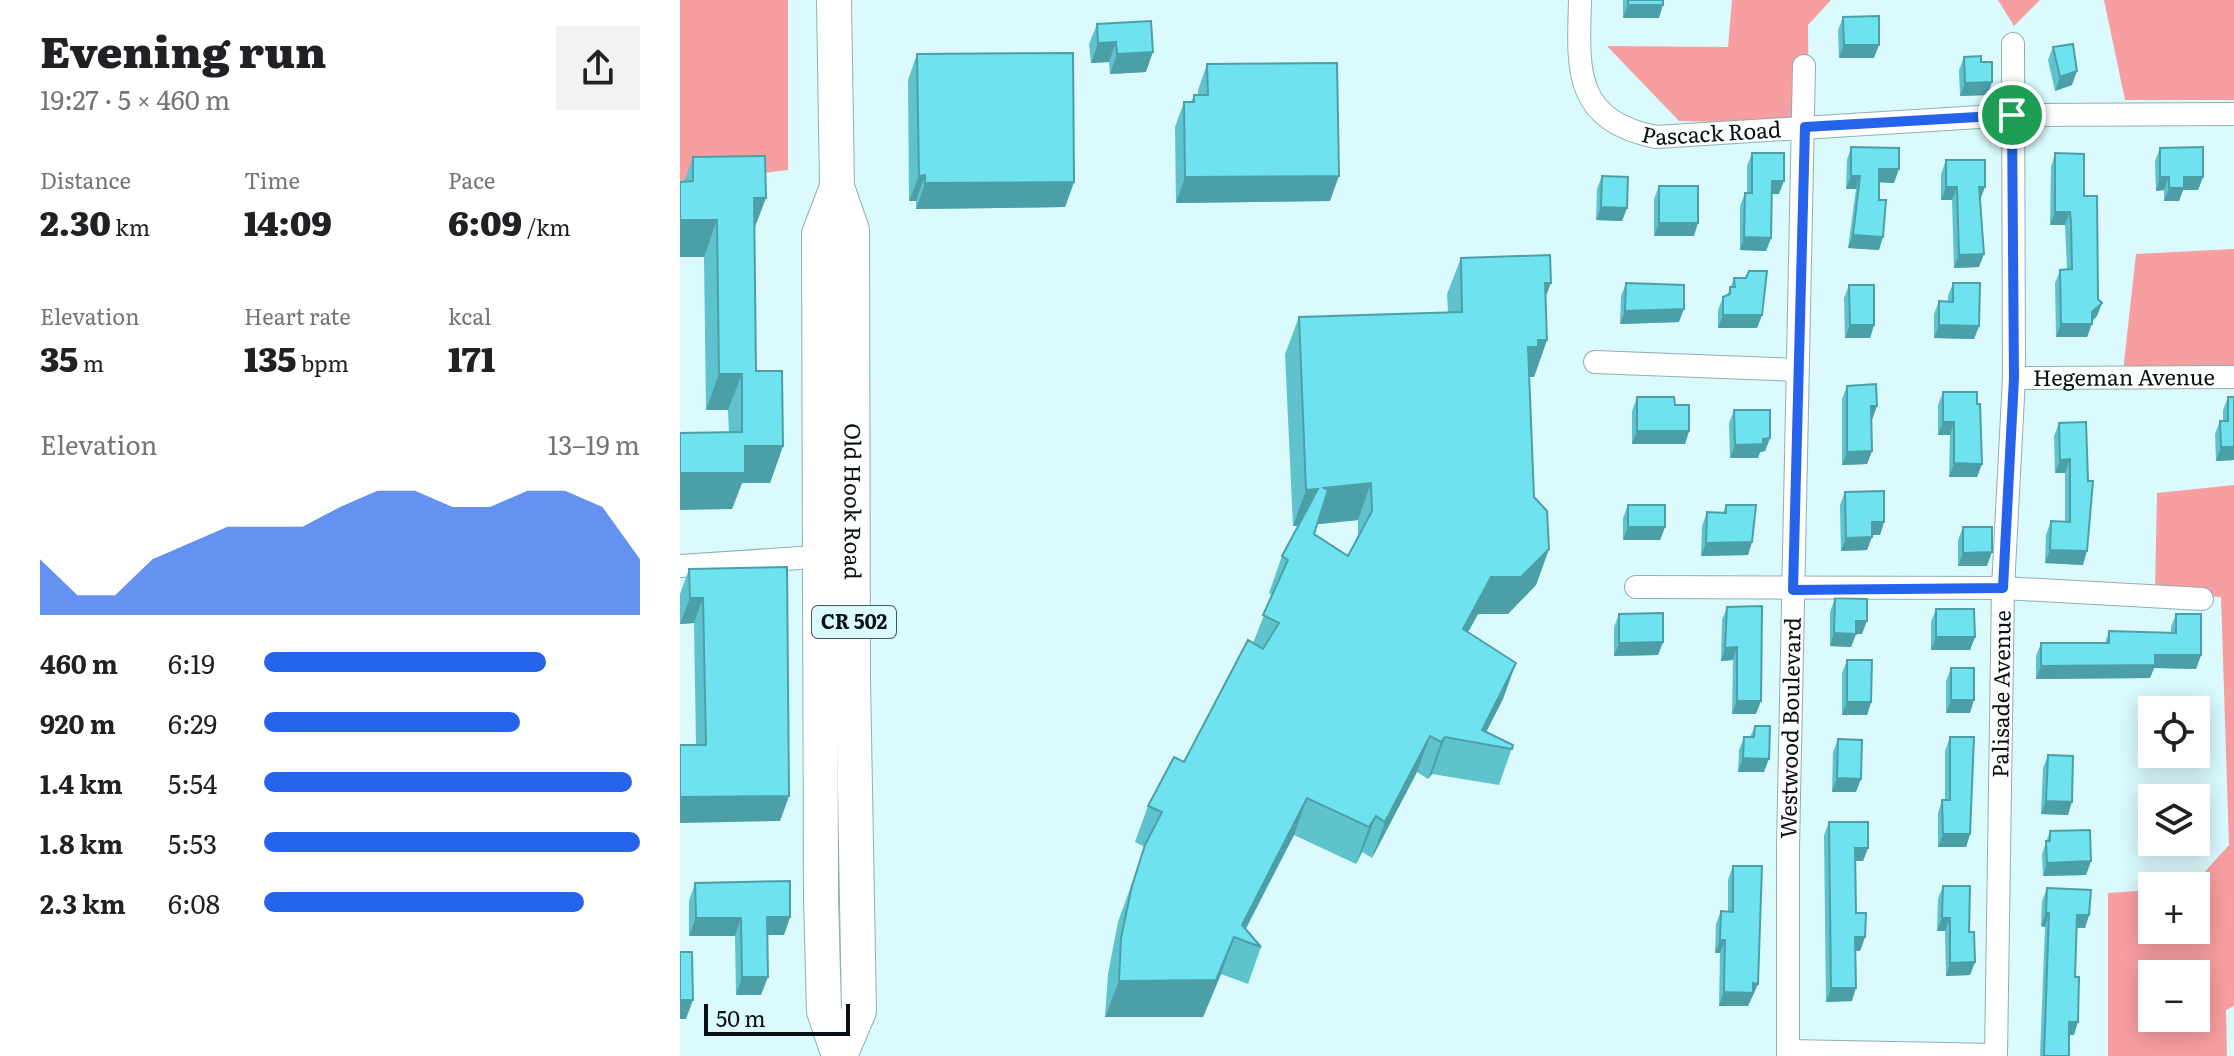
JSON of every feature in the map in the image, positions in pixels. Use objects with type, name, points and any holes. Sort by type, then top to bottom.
[{"type":"main road","name":"Old Hook Road","points":[[834,0],[837,187],[852,230],[853,679],[859,1011],[840,1056]]},
{"type":"main road","name":"Old Hook Road","points":[[837,187],[819,234],[819,556],[824,1011],[840,1056]]},
{"type":"street","name":"Pascack Road","points":[[1580,0],[1578,66],[1588,94],[1605,116],[1628,131],[1656,137],[2012,115],[2234,114]]},
{"type":"street","name":"Palisade Avenue","points":[[1996,1055],[2003,588],[2014,378],[2013,44]]},
{"type":"street","name":"Westwood Boulevard","points":[[1788,1053],[1796,370],[1805,127],[1804,66]]},
{"type":"street","points":[[1595,362],[1796,370]]},
{"type":"street","name":"Hegeman Avenue","points":[[2014,378],[2234,377]]},
{"type":"street","points":[[680,566],[855,556]]},
{"type":"street","points":[[1636,587],[1793,590],[2003,588],[2202,599]]},
{"type":"street","points":[[1788,1053],[1996,1055]]},
{"type":"shaded area","points":[[680,0],[788,0],[788,170],[680,183]]},
{"type":"shaded area","points":[[1732,0],[1831,0],[1808,25],[1809,124],[1679,121],[1607,46],[1728,47]]},
{"type":"shaded area","points":[[1998,0],[2040,0],[2014,26]]},
{"type":"shaded area","points":[[2104,0],[2234,0],[2234,100],[2125,100]]},
{"type":"shaded area","points":[[2234,249],[2234,370],[2123,372],[2136,254]]},
{"type":"shaded area","points":[[2234,485],[2234,1006],[2226,1010],[2227,1056],[2108,1056],[2108,893],[2138,891],[2138,944],[2210,944],[2210,872],[2205,872],[2229,845],[2221,597],[2155,592],[2157,493]]},
{"type":"building","points":[[1628,0],[1663,0],[1663,5],[1628,5]]},
{"type":"building","points":[[1879,16],[1879,45],[1844,45],[1843,17]]},
{"type":"building","points":[[1151,21],[1153,52],[1117,54],[1116,42],[1098,43],[1097,24]]},
{"type":"building","points":[[2073,44],[2077,71],[2060,77],[2053,47]]},
{"type":"building","points":[[1073,53],[1074,182],[925,183],[925,175],[919,176],[917,54]]},
{"type":"building","points":[[1981,56],[1981,62],[1992,62],[1992,82],[1965,83],[1964,57]]},
{"type":"building","points":[[1337,63],[1339,176],[1185,177],[1184,102],[1194,102],[1194,95],[1208,95],[1207,64]]},
{"type":"building","points":[[1851,147],[1899,148],[1899,169],[1879,169],[1879,200],[1886,200],[1883,237],[1853,235],[1860,176],[1851,176]]},
{"type":"building","points":[[2203,147],[2203,177],[2184,177],[2184,188],[2169,188],[2169,177],[2160,177],[2160,148]]},
{"type":"building","points":[[1752,153],[1784,153],[1784,181],[1772,181],[1771,238],[1744,237],[1745,193],[1752,193]]},
{"type":"building","points":[[2055,153],[2084,154],[2084,196],[2097,196],[2098,299],[2102,303],[2092,312],[2092,324],[2061,324],[2060,270],[2072,269],[2071,222],[2070,212],[2055,212]]},
{"type":"building","points":[[765,156],[766,198],[754,198],[756,371],[782,371],[783,446],[745,446],[745,473],[680,473],[680,433],[742,432],[742,374],[719,374],[717,220],[680,220],[680,182],[693,181],[693,157]]},
{"type":"building","points":[[1946,160],[1985,160],[1985,187],[1979,187],[1984,254],[1959,255],[1957,187],[1946,187]]},
{"type":"building","points":[[1602,176],[1628,177],[1627,208],[1601,207]]},
{"type":"building","points":[[1659,186],[1698,186],[1698,223],[1659,223]]},
{"type":"building","points":[[1550,255],[1551,283],[1545,283],[1547,340],[1538,340],[1538,347],[1528,347],[1534,497],[1547,511],[1549,549],[1521,577],[1491,577],[1463,629],[1516,663],[1482,730],[1513,745],[1512,749],[1445,737],[1441,742],[1430,736],[1385,822],[1376,816],[1369,827],[1307,798],[1242,925],[1261,947],[1234,937],[1216,980],[1119,981],[1121,938],[1132,886],[1145,845],[1162,812],[1148,806],[1174,757],[1184,762],[1248,640],[1263,649],[1279,623],[1263,615],[1288,560],[1282,556],[1318,489],[1306,490],[1299,317],[1462,312],[1461,258]],"holes":[[[1371,483],[1372,511],[1348,556],[1314,534],[1328,490],[1324,488]]]},
{"type":"building","points":[[1749,271],[1767,271],[1762,315],[1723,315],[1723,297],[1730,294],[1730,287],[1735,287],[1734,278],[1746,278]]},
{"type":"building","points":[[1626,283],[1684,285],[1684,309],[1625,311]]},
{"type":"building","points":[[1953,283],[1980,283],[1979,326],[1939,325],[1939,301],[1953,302]]},
{"type":"building","points":[[1849,285],[1874,285],[1874,325],[1850,325]]},
{"type":"building","points":[[1876,384],[1877,406],[1871,406],[1872,451],[1847,452],[1847,386]]},
{"type":"building","points":[[1943,392],[1977,392],[1982,464],[1954,463],[1954,422],[1943,422]]},
{"type":"building","points":[[1637,397],[1674,397],[1675,405],[1689,405],[1689,431],[1637,431]]},
{"type":"building","points":[[2228,397],[2234,397],[2234,447],[2221,447],[2220,421],[2228,421]]},
{"type":"building","points":[[1734,410],[1770,410],[1770,438],[1763,439],[1763,444],[1735,445]]},
{"type":"building","points":[[2086,422],[2088,481],[2093,481],[2087,551],[2050,550],[2051,521],[2070,522],[2070,459],[2060,460],[2059,423]]},
{"type":"building","points":[[1884,491],[1884,522],[1872,522],[1872,537],[1846,538],[1845,492]]},
{"type":"building","points":[[1628,505],[1665,505],[1665,527],[1628,527]]},
{"type":"building","points":[[1726,505],[1756,505],[1752,542],[1706,543],[1707,512],[1726,513]]},
{"type":"building","points":[[1963,527],[1992,527],[1992,552],[1963,553]]},
{"type":"building","points":[[787,567],[789,796],[680,797],[680,745],[706,745],[703,598],[690,598],[689,569]]},
{"type":"building","points":[[1835,598],[1867,599],[1867,621],[1856,621],[1856,634],[1834,633]]},
{"type":"building","points":[[1762,606],[1761,701],[1737,701],[1737,647],[1725,648],[1727,607]]},
{"type":"building","points":[[1936,609],[1974,609],[1975,637],[1936,637]]},
{"type":"building","points":[[1663,613],[1663,642],[1619,643],[1619,614]]},
{"type":"building","points":[[2176,614],[2201,614],[2201,655],[2155,655],[2155,665],[2041,666],[2041,643],[2109,643],[2109,631],[2176,633]]},
{"type":"building","points":[[1847,660],[1872,660],[1871,702],[1847,702]]},
{"type":"building","points":[[1951,668],[1974,668],[1974,700],[1951,700]]},
{"type":"building","points":[[1755,726],[1770,726],[1769,759],[1743,758],[1744,737],[1754,737]]},
{"type":"building","points":[[1950,737],[1974,737],[1970,834],[1943,834],[1942,800],[1950,800]]},
{"type":"building","points":[[1838,739],[1862,740],[1861,779],[1837,778]]},
{"type":"building","points":[[2048,755],[2073,756],[2072,802],[2046,801]]},
{"type":"building","points":[[1829,822],[1868,822],[1868,848],[1855,848],[1856,913],[1866,913],[1865,937],[1855,937],[1856,988],[1831,988]]},
{"type":"building","points":[[2090,830],[2091,861],[2047,863],[2046,841],[2050,841],[2050,831]]},
{"type":"building","points":[[1733,866],[1762,866],[1758,984],[1753,983],[1753,993],[1724,992],[1725,940],[1720,940],[1721,911],[1733,912]]},
{"type":"building","points":[[790,881],[790,917],[767,917],[768,977],[742,977],[741,918],[696,918],[695,883]]},
{"type":"building","points":[[1943,886],[1970,886],[1969,932],[1974,932],[1975,962],[1950,963],[1950,918],[1942,918]]},
{"type":"building","points":[[2047,888],[2091,890],[2089,915],[2077,915],[2075,977],[2079,977],[2078,1022],[2069,1022],[2069,1056],[2044,1056],[2049,913],[2046,913]]},
{"type":"building","points":[[680,952],[692,952],[693,1000],[680,1000]]},
{"type":"route","points":[[2012,115],[2014,378],[2003,588],[1793,590],[1796,370],[1805,127],[2012,115]]}]
